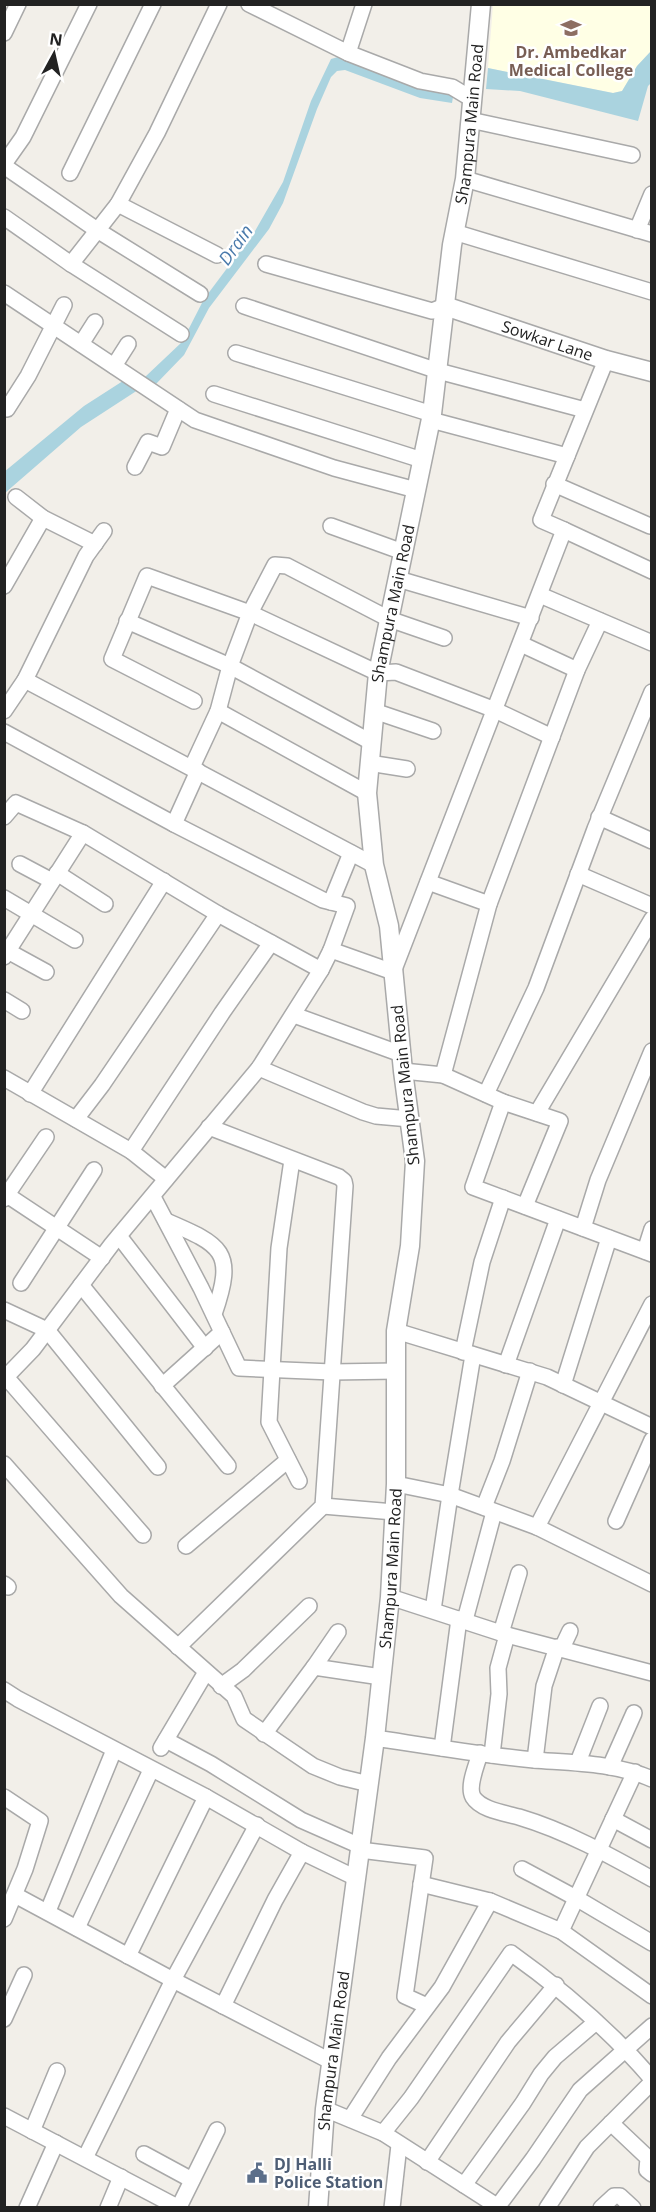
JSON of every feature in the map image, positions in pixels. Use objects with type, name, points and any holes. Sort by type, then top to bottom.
[{"type":"street","points":[[4,33],[18,4]]},
{"type":"street","points":[[89,4],[24,137],[4,165],[97,230],[200,294]]},
{"type":"street","points":[[69,173],[153,4]]},
{"type":"street","points":[[71,264],[118,204],[157,133],[219,4]]},
{"type":"street","points":[[249,4],[348,53],[420,81],[452,87],[472,99]]},
{"type":"street","points":[[348,53],[364,4]]},
{"type":"street","name":"Shampura Main Road","points":[[318,2208],[325,2109],[375,1738],[390,1597],[396,1484],[396,1331],[410,1246],[415,1161],[402,1063],[389,926],[374,865],[367,793],[369,763],[378,673],[431,417],[438,371],[454,232],[465,179],[481,4]]},
{"type":"street","points":[[470,120],[632,155]]},
{"type":"street","points":[[465,179],[644,232],[651,194]]},
{"type":"street","points":[[118,204],[217,255]]},
{"type":"street","points":[[4,217],[71,264],[181,334]]},
{"type":"street","points":[[454,232],[651,292]]},
{"type":"street","points":[[266,264],[432,311],[445,306]]},
{"type":"street","points":[[4,293],[195,420],[334,468],[416,490]]},
{"type":"street","points":[[4,407],[7,409],[28,376],[64,305]]},
{"type":"street","points":[[244,306],[438,371],[585,410]]},
{"type":"street","name":"Sowkar Lane","points":[[445,306],[606,360],[651,372]]},
{"type":"street","points":[[81,344],[95,322]]},
{"type":"street","points":[[114,366],[128,344]]},
{"type":"street","points":[[236,353],[431,417],[567,456]]},
{"type":"street","points":[[606,360],[541,520],[651,571]]},
{"type":"street","points":[[214,394],[422,460]]},
{"type":"street","points":[[135,467],[148,442],[162,447],[178,409]]},
{"type":"street","points":[[554,484],[650,526]]},
{"type":"street","points":[[15,497],[43,518],[95,544]]},
{"type":"street","points":[[4,586],[9,566],[43,518]]},
{"type":"street","points":[[331,526],[403,552]]},
{"type":"street","points":[[331,950],[393,972],[564,530]]},
{"type":"street","points":[[4,711],[22,684],[86,555],[104,531]]},
{"type":"street","points":[[174,824],[218,711],[230,666],[250,613],[275,565],[280,564],[389,619],[444,638]]},
{"type":"street","points":[[194,700],[112,659],[147,576],[250,613],[378,673],[396,672],[495,710],[552,737]]},
{"type":"street","points":[[398,579],[531,618]]},
{"type":"street","points":[[540,595],[651,643]]},
{"type":"street","points":[[127,621],[230,666],[371,742]]},
{"type":"street","points":[[442,1075],[489,904],[577,670],[600,621]]},
{"type":"street","points":[[521,644],[577,670]]},
{"type":"street","points":[[4,679],[22,684],[195,769],[374,865]]},
{"type":"street","points":[[486,1094],[536,988],[599,818],[651,692]]},
{"type":"street","points":[[218,711],[367,793]]},
{"type":"street","points":[[374,711],[433,731]]},
{"type":"street","points":[[4,732],[174,824],[323,900],[347,906],[321,970],[259,1068],[119,1236],[47,1330],[7,1373],[142,1535]]},
{"type":"street","points":[[369,763],[407,769]]},
{"type":"street","points":[[4,817],[16,803],[83,833],[218,914],[321,970]]},
{"type":"street","points":[[599,818],[651,841]]},
{"type":"street","points":[[46,972],[6,952],[83,833]]},
{"type":"street","points":[[331,902],[351,853]]},
{"type":"street","points":[[20,864],[55,877],[105,904]]},
{"type":"street","points":[[578,874],[651,906]]},
{"type":"street","points":[[30,1094],[164,881]]},
{"type":"street","points":[[428,882],[489,904]]},
{"type":"street","points":[[4,898],[75,940]]},
{"type":"street","points":[[76,1119],[102,1085],[218,914]]},
{"type":"street","points":[[537,1113],[651,919]]},
{"type":"street","points":[[131,1151],[222,1013],[272,943]]},
{"type":"street","points":[[4,1000],[22,1011]]},
{"type":"street","points":[[294,1015],[402,1063],[442,1075],[503,1102],[560,1121],[525,1206]]},
{"type":"street","points":[[583,1228],[598,1180],[651,1051]]},
{"type":"street","points":[[259,1068],[363,1112],[376,1116],[410,1119]]},
{"type":"street","points":[[4,1078],[131,1151],[166,1179]]},
{"type":"street","points":[[503,1102],[473,1187],[648,1253],[651,1229]]},
{"type":"street","points":[[178,1647],[323,1506],[345,1186],[344,1181],[339,1177],[209,1127]]},
{"type":"street","points":[[46,1137],[5,1196],[102,1258]]},
{"type":"street","points":[[292,1160],[279,1248],[269,1422],[299,1481]]},
{"type":"street","points":[[21,1283],[94,1170]]},
{"type":"street","points":[[153,1197],[214,1314],[239,1368],[332,1372],[396,1371]]},
{"type":"street","points":[[433,1610],[482,1262],[503,1198]]},
{"type":"street","points":[[506,1365],[558,1219]]},
{"type":"street","points":[[166,1221],[207,1239],[223,1259],[223,1288],[214,1314]]},
{"type":"street","points":[[119,1236],[205,1348]]},
{"type":"street","points":[[562,1385],[609,1238]]},
{"type":"street","points":[[81,1285],[228,1466]]},
{"type":"street","points":[[537,1527],[651,1304]]},
{"type":"street","points":[[4,1310],[47,1330],[158,1467]]},
{"type":"street","points":[[396,1331],[530,1371],[651,1427]]},
{"type":"street","points":[[162,1386],[222,1332]]},
{"type":"street","points":[[442,1748],[462,1619],[502,1461],[530,1371]]},
{"type":"street","points":[[615,1521],[651,1440]]},
{"type":"street","points":[[186,1545],[288,1460]]},
{"type":"street","points":[[4,1464],[121,1596],[237,1699],[244,1719],[313,1766],[340,1777],[369,1784]]},
{"type":"street","points":[[396,1484],[450,1495],[537,1527],[651,1584]]},
{"type":"street","points":[[323,1506],[394,1512]]},
{"type":"street","points":[[519,1573],[498,1668],[499,1694],[486,1754],[471,1788],[472,1795],[481,1805],[537,1823],[599,1850],[651,1879]]},
{"type":"street","points":[[390,1597],[504,1634],[651,1673]]},
{"type":"street","points":[[221,1686],[251,1663],[309,1606]]},
{"type":"street","points":[[535,1760],[544,1686],[559,1648],[570,1631]]},
{"type":"street","points":[[264,1734],[338,1632]]},
{"type":"street","points":[[314,1667],[381,1677]]},
{"type":"street","points":[[206,1672],[164,1744],[211,1764],[302,1820],[360,1848],[425,1858],[405,1996],[427,2006]]},
{"type":"street","points":[[4,1690],[151,1770],[206,1797],[302,1852],[356,1878]]},
{"type":"street","points":[[578,1762],[600,1706]]},
{"type":"street","points":[[610,1767],[633,1713]]},
{"type":"street","points":[[375,1738],[535,1760],[578,1762],[634,1772],[651,1779]]},
{"type":"street","points":[[48,1911],[114,1750]]},
{"type":"street","points":[[78,1928],[151,1770]]},
{"type":"street","points":[[561,1931],[634,1772]]},
{"type":"street","points":[[4,1797],[40,1821],[15,1894],[4,1918]]},
{"type":"street","points":[[128,1956],[206,1797]]},
{"type":"street","points":[[613,1819],[651,1840]]},
{"type":"street","points":[[84,2158],[173,1980],[257,1825]]},
{"type":"street","points":[[223,2006],[275,1900],[302,1852]]},
{"type":"street","points":[[522,1869],[651,1943]]},
{"type":"street","points":[[421,1884],[490,1901],[561,1931],[651,1996]]},
{"type":"street","points":[[15,1894],[173,1980],[332,2062]]},
{"type":"street","points":[[350,2119],[389,2058],[442,1987],[490,1901]]},
{"type":"street","points":[[383,2133],[411,2098],[511,1953],[555,1985],[625,2048],[651,2081],[587,2146],[547,2208]]},
{"type":"street","points":[[4,2019],[24,1975]]},
{"type":"street","points":[[427,2162],[508,2042],[555,1985]]},
{"type":"street","points":[[464,2185],[541,2074],[555,2057],[596,2022]]},
{"type":"street","points":[[325,2109],[383,2133],[499,2207],[580,2090],[651,2026]]},
{"type":"street","points":[[32,2131],[57,2071]]},
{"type":"street","points":[[5,2117],[179,2207],[217,2130]]},
{"type":"street","points":[[611,2123],[648,2158],[647,2168],[651,2174]]},
{"type":"street","points":[[27,2208],[56,2143]]},
{"type":"street","points":[[392,2208],[399,2145]]},
{"type":"street","points":[[144,2154],[192,2180]]},
{"type":"street","points":[[108,2208],[121,2177]]},
{"type":"street","points":[[601,2208],[614,2196],[620,2196],[633,2208]]},
{"type":"shaded area","name":"Dr. Ambedkar Medical College","points":[[493,5],[651,5],[651,51],[637,66],[622,91],[613,93],[488,68]]},
{"type":"water","points":[[651,51],[651,83],[648,86],[638,121],[520,91],[486,89],[488,68],[613,93],[622,91],[637,66]]},
{"type":"water","points":[[338,57],[454,91],[452,103],[420,98],[345,70],[337,71],[331,77],[317,109],[283,203],[269,229],[209,308],[184,355],[155,385],[145,377],[182,342],[204,299],[255,231],[283,182],[311,101],[331,59]]},
{"type":"water","points":[[126,379],[141,388],[81,427],[5,493],[4,472],[84,406]]},
{"type":"place","name":"Dr. Ambedkar Medical College","points":[[571,28]]},
{"type":"place","name":"DJ Halli Police Station","points":[[257,2173]]},
{"type":"water label","name":"Drain","points":[[236,245]]}]
